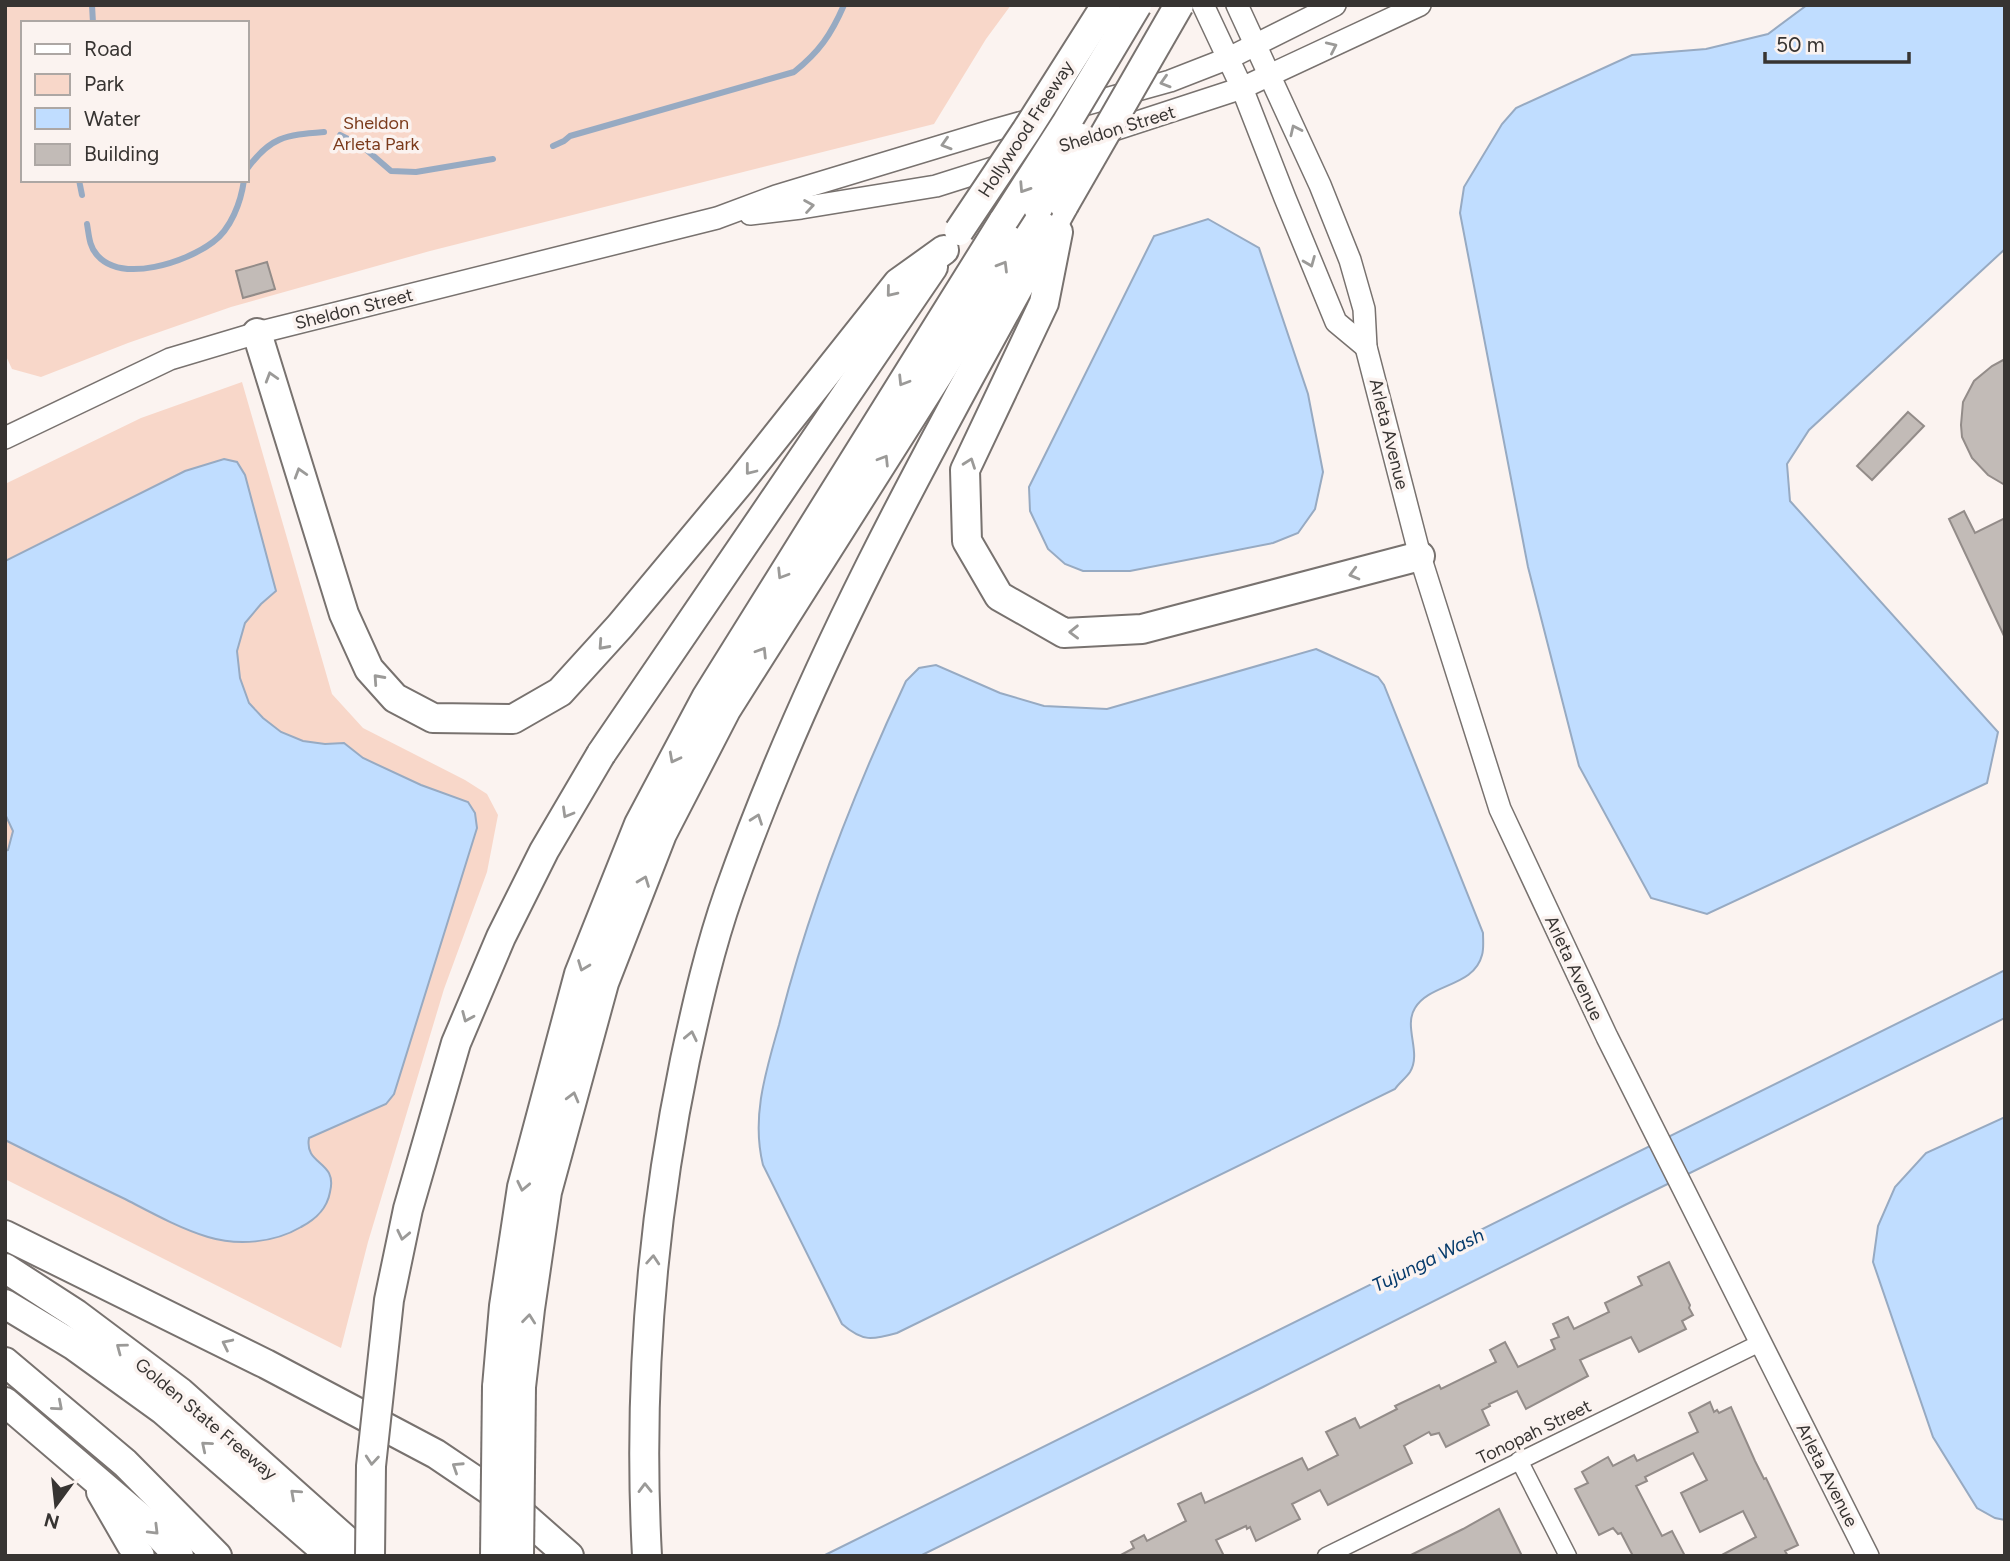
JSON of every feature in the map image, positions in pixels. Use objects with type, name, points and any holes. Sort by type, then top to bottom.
[{"type":"highway","name":"Hollywood Freeway","points":[[370,1556],[371,1466],[389,1300],[408,1209],[456,1043],[501,937],[544,851],[601,754],[1026,131],[1105,5]]},
{"type":"highway","points":[[519,1556],[504,1306],[522,1186],[579,974],[639,824],[706,698],[1067,122],[1137,5]]},
{"type":"highway","points":[[648,1556],[644,1383],[654,1247],[674,1112],[697,1004],[728,896],[775,771],[830,648],[965,383],[1151,5]]},
{"type":"highway","points":[[495,1556],[509,1387],[530,1309],[547,1192],[604,983],[662,834],[726,709],[1179,5]]},
{"type":"highway","points":[[1051,206],[1044,303],[965,470],[967,541],[999,596],[1063,634],[1142,629],[1420,556]]},
{"type":"highway","points":[[257,333],[344,614],[369,669],[395,698],[433,718],[513,719],[560,692],[621,626],[740,482],[898,283],[951,241]]},
{"type":"highway","points":[[5,1235],[266,1364],[436,1454],[510,1504],[568,1555]]},
{"type":"highway","name":"Golden State Freeway","points":[[5,1268],[76,1314],[180,1392],[364,1556]]},
{"type":"highway","points":[[5,1304],[73,1345],[163,1410],[331,1556]]},
{"type":"highway","points":[[5,1362],[125,1463],[217,1556]]},
{"type":"highway","points":[[5,1402],[150,1526],[178,1556]]},
{"type":"highway","points":[[91,1474],[140,1556]]},
{"type":"main road","points":[[1203,5],[1242,88],[1336,322],[1366,346]]},
{"type":"main road","name":"Arleta Avenue","points":[[1237,5],[1320,185],[1350,260],[1364,309],[1366,346],[1420,556],[1500,809],[1652,1127],[1868,1556]]},
{"type":"main road","name":"Sheldon Street","points":[[6,435],[170,359],[257,333],[717,218],[776,196],[972,136],[1170,81],[1229,58],[1335,5]]},
{"type":"main road","name":"Sheldon Street","points":[[717,218],[802,208],[936,186],[1242,88],[1420,5]]},
{"type":"street","name":"Tonopah Street","points":[[1326,1556],[1760,1343]]},
{"type":"street","points":[[1519,1460],[1568,1556]]},
{"type":"green space","name":"Sheldon Arleta Park","points":[[5,5],[1011,5],[986,39],[934,124],[430,251],[231,307],[41,377],[12,369],[5,354]]},
{"type":"green space","points":[[242,382],[332,694],[363,728],[487,794],[498,815],[487,872],[444,989],[368,1242],[341,1348],[5,1179],[5,484],[141,418]]},
{"type":"water","points":[[1807,5],[2005,5],[2005,249],[1809,430],[1787,464],[1790,501],[1998,732],[1987,783],[1707,914],[1651,898],[1579,766],[1528,567],[1460,213],[1464,187],[1502,124],[1516,108],[1632,55],[1706,49],[1768,34]]},
{"type":"water","points":[[1208,219],[1259,248],[1308,394],[1323,472],[1315,509],[1298,533],[1273,543],[1130,571],[1083,571],[1065,564],[1048,549],[1030,511],[1029,487],[1154,236]]},
{"type":"water","points":[[224,459],[237,462],[245,475],[276,591],[245,623],[237,651],[240,678],[249,703],[281,732],[303,741],[344,743],[363,758],[421,785],[468,802],[475,813],[477,828],[394,1094],[386,1104],[309,1138],[311,1154],[326,1168],[331,1182],[326,1204],[316,1217],[279,1237],[243,1242],[208,1237],[166,1220],[5,1140],[5,851],[8,850],[13,831],[5,814],[5,561],[185,471]]},
{"type":"water","points":[[1316,649],[1378,677],[1384,685],[1483,933],[1483,953],[1470,973],[1431,994],[1415,1008],[1411,1023],[1414,1056],[1410,1072],[1395,1089],[897,1333],[868,1338],[849,1330],[842,1324],[763,1165],[759,1112],[769,1060],[819,893],[868,765],[906,681],[919,668],[936,665],[1000,693],[1044,706],[1107,709]]},
{"type":"water","name":"Tujunga Wash","points":[[2005,970],[2005,1018],[1263,1387],[920,1556],[823,1556]]},
{"type":"water","points":[[2005,1117],[2005,1520],[1995,1518],[1977,1508],[1933,1437],[1873,1262],[1878,1226],[1895,1187],[1926,1153]]},
{"type":"building","points":[[267,262],[275,289],[243,298],[236,271]]},
{"type":"building","points":[[2005,359],[2005,485],[1988,475],[1972,458],[1962,437],[1961,425],[1963,402],[1974,381]]},
{"type":"building","points":[[1908,412],[1924,426],[1872,480],[1857,466]]},
{"type":"building","points":[[1964,511],[1975,533],[2005,518],[2005,638],[1949,519]]},
{"type":"building","points":[[1669,1262],[1693,1315],[1682,1321],[1686,1329],[1639,1352],[1631,1337],[1580,1360],[1588,1376],[1526,1409],[1517,1391],[1489,1404],[1490,1406],[1482,1410],[1489,1425],[1446,1447],[1439,1433],[1431,1435],[1429,1432],[1404,1446],[1412,1463],[1328,1505],[1320,1490],[1292,1504],[1300,1519],[1256,1541],[1250,1527],[1247,1529],[1246,1526],[1216,1540],[1224,1556],[1119,1556],[1134,1548],[1131,1542],[1144,1535],[1147,1541],[1186,1521],[1178,1504],[1201,1493],[1205,1503],[1302,1458],[1308,1470],[1338,1455],[1326,1432],[1355,1418],[1360,1428],[1397,1409],[1395,1406],[1439,1385],[1441,1389],[1496,1362],[1490,1350],[1505,1342],[1518,1367],[1555,1349],[1551,1340],[1559,1337],[1553,1324],[1568,1317],[1574,1329],[1609,1312],[1605,1303],[1642,1285],[1638,1277]]},
{"type":"building","points":[[1710,1402],[1714,1412],[1717,1410],[1719,1413],[1731,1407],[1798,1545],[1785,1551],[1788,1556],[1720,1556],[1756,1537],[1743,1511],[1700,1532],[1681,1493],[1707,1480],[1693,1453],[1645,1477],[1647,1481],[1636,1486],[1662,1536],[1672,1531],[1685,1556],[1633,1556],[1621,1533],[1618,1534],[1613,1528],[1599,1535],[1575,1489],[1588,1483],[1582,1472],[1608,1457],[1613,1466],[1634,1455],[1637,1461],[1698,1432],[1689,1413]]},
{"type":"building","points":[[1499,1509],[1522,1556],[1409,1556],[1463,1529]]},
{"type":"waterway","points":[[92,5],[93,21]]},
{"type":"waterway","points":[[553,146],[570,136],[794,72],[824,42],[844,5]]},
{"type":"waterway","points":[[248,168],[263,150],[279,140],[324,132]]},
{"type":"waterway","points":[[340,135],[362,146],[391,171],[416,172],[493,159]]},
{"type":"waterway","points":[[79,182],[82,195]]},
{"type":"waterway","points":[[87,224],[92,248],[108,264],[138,269],[171,263],[202,249],[219,237],[234,214],[244,182]]}]
